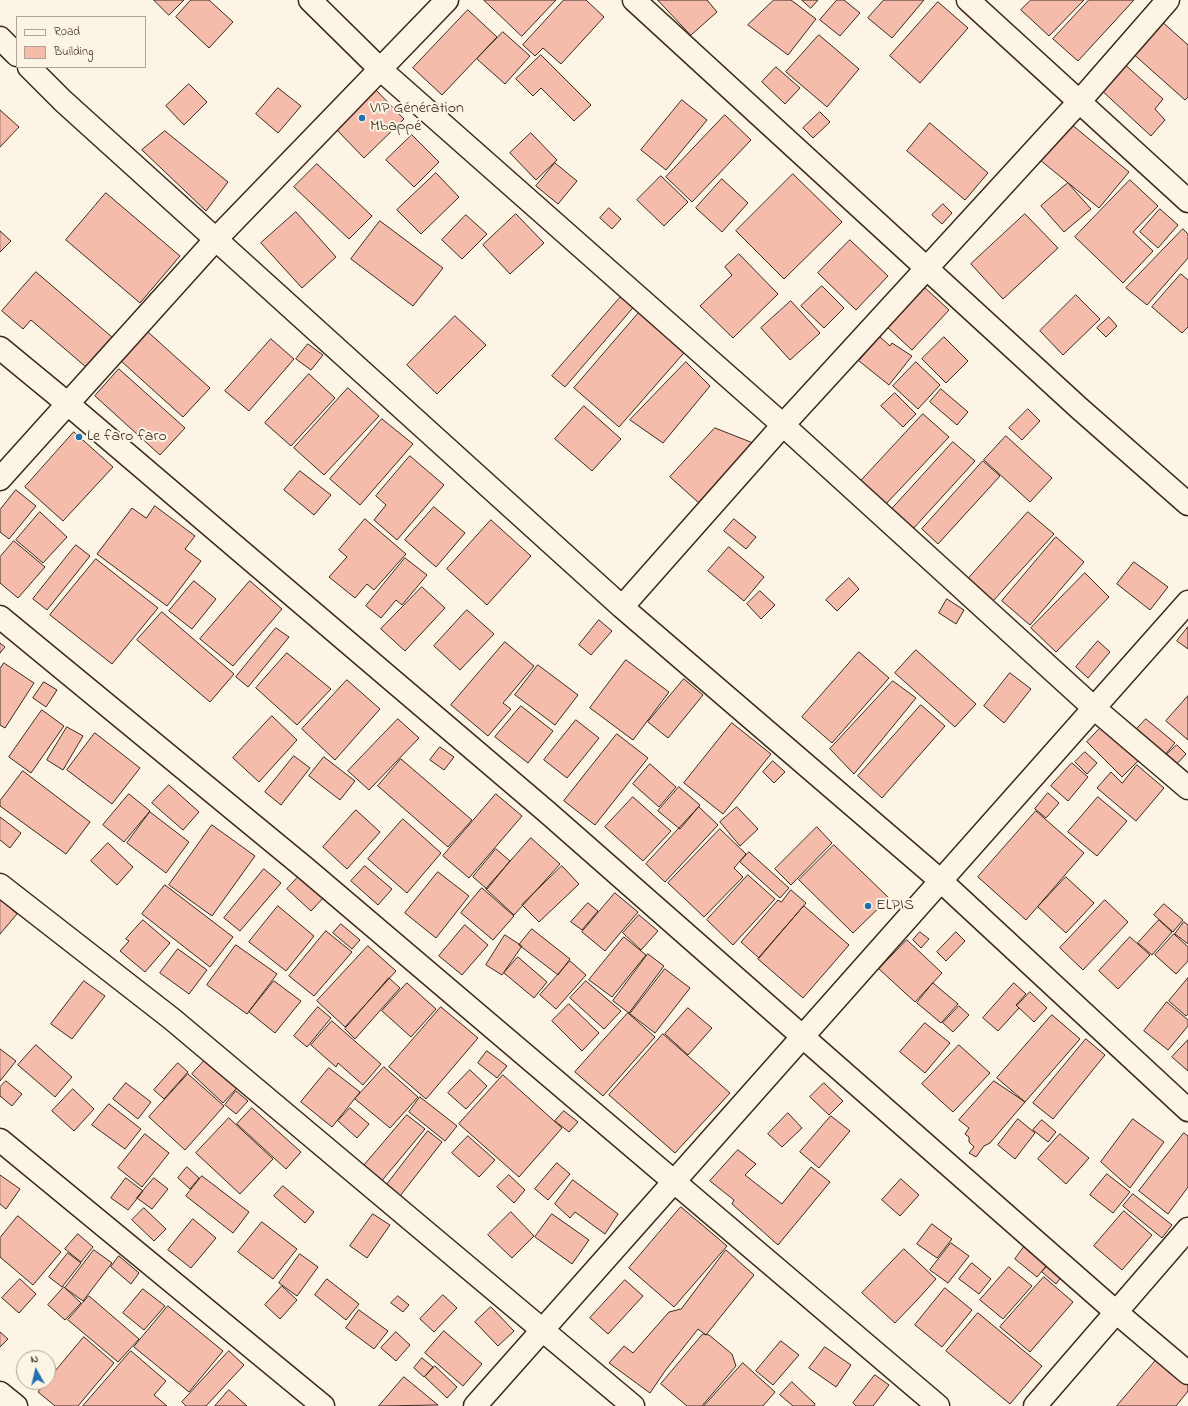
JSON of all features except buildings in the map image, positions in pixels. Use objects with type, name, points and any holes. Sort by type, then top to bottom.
[{"type":"street","points":[[310,0],[380,69],[783,425],[1094,708],[1188,788]]},
{"type":"street","points":[[0,479],[216,238],[447,0]]},
{"type":"street","points":[[634,0],[927,267],[1079,408],[1188,504]]},
{"type":"street","points":[[968,0],[1188,201]]},
{"type":"street","points":[[622,607],[783,425],[1079,102],[1168,0]]},
{"type":"street","points":[[0,38],[16,54]]},
{"type":"street","points":[[30,68],[63,101],[622,607],[941,881],[1188,1110]]},
{"type":"street","points":[[0,348],[68,404],[547,812],[1116,1312],[1188,1373]]},
{"type":"street","points":[[475,1406],[1188,602]]},
{"type":"street","points":[[0,617],[311,873],[938,1406]]},
{"type":"street","points":[[0,885],[172,1019],[633,1406]]},
{"type":"street","points":[[0,1140],[323,1406]]},
{"type":"street","points":[[1035,1406],[1188,1229]]},
{"type":"street","points":[[0,1392],[16,1406]]},
{"type":"place","name":"VIP Génération Mbappé","points":[[362,118]]},
{"type":"place","name":"Le faro faro","points":[[79,437]]},
{"type":"place","name":"ELPIS","points":[[868,906]]}]
